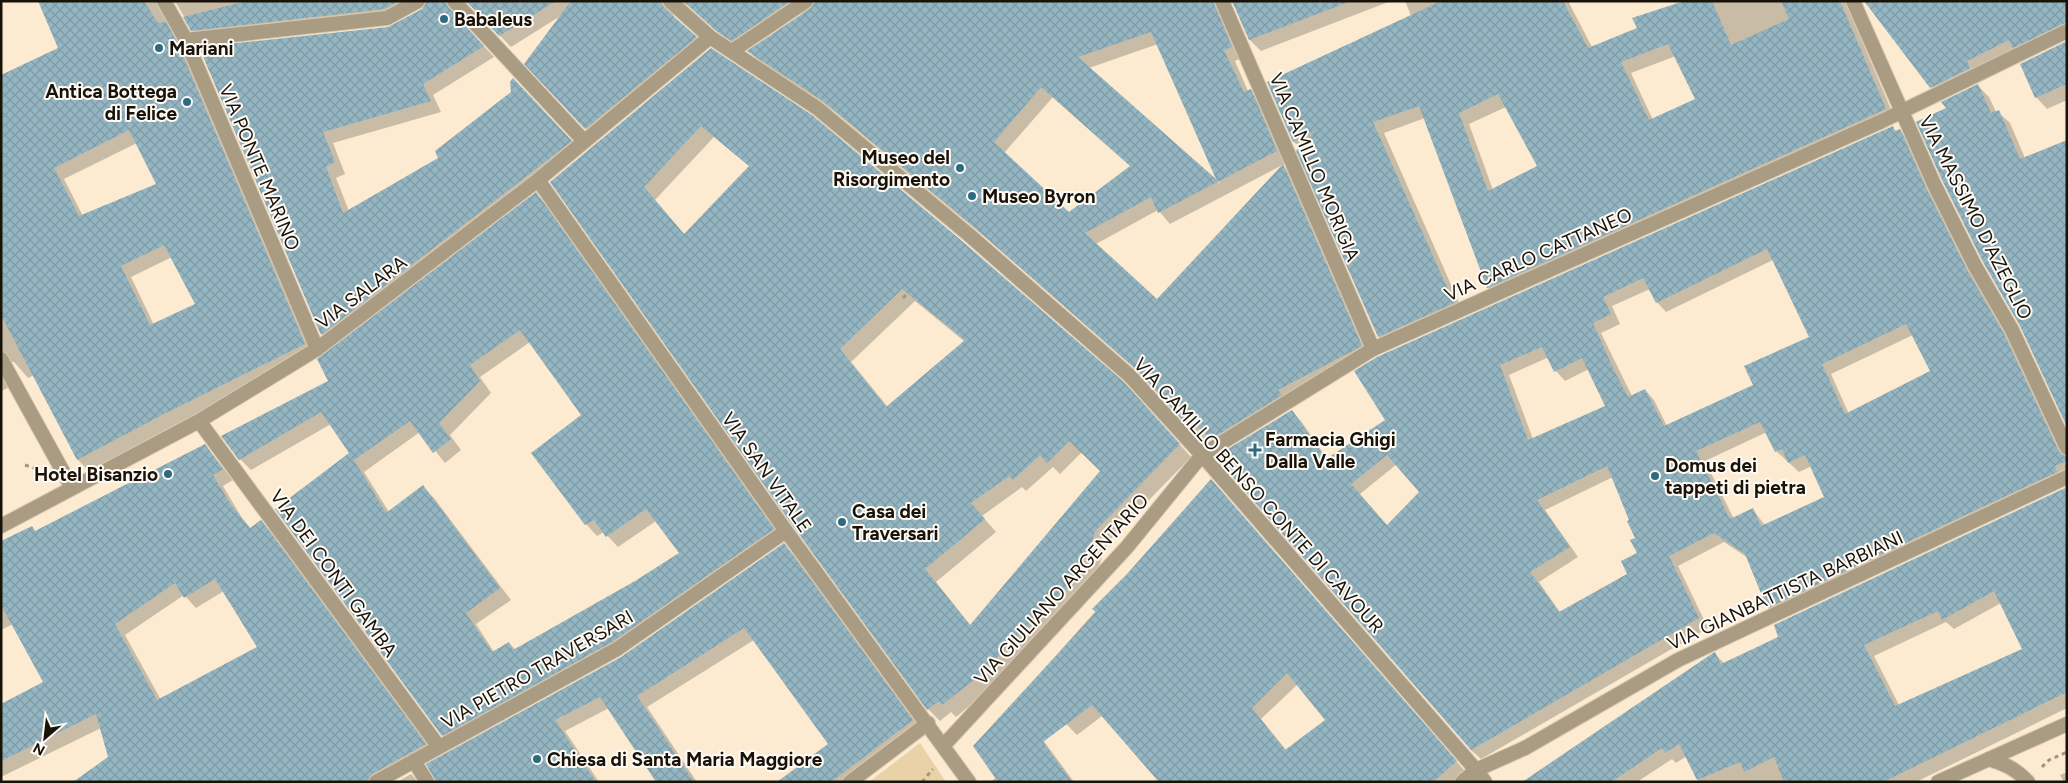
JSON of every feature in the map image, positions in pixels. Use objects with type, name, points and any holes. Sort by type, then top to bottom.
[{"type":"street","name":"VIA PONTE MARINO","points":[[164,1],[186,40],[317,349]]},
{"type":"street","points":[[186,40],[387,18],[418,1]]},
{"type":"street","points":[[454,1],[584,141]]},
{"type":"street","name":"VIA CAMILLO BENSO CONTE DI CAVOUR","points":[[670,1],[710,37],[817,108],[968,234],[1130,376],[1202,455],[1485,782]]},
{"type":"street","points":[[732,52],[806,1]]},
{"type":"street","name":"VIA CAMILLO MORIGIA","points":[[1222,1],[1373,349]]},
{"type":"street","name":"VIA MASSIMO D'AZEGLIO","points":[[1854,1],[1934,184],[1975,266],[2012,330],[2067,448]]},
{"type":"street","name":"VIA CARLO CATTANEO","points":[[1202,455],[1373,349],[1902,112],[2067,31]]},
{"type":"street","name":"VIA SALARA","points":[[1,526],[199,421],[317,349],[538,180],[710,37]]},
{"type":"street","name":"VIA SAN VITALE","points":[[538,180],[786,532],[928,723],[969,782]]},
{"type":"street","points":[[1,359],[72,488]]},
{"type":"street","name":"VIA DEI CONTI GAMBA","points":[[199,421],[439,747]]},
{"type":"street","name":"VIA GIULIANO ARGENTARIO","points":[[944,746],[1127,547],[1202,455]]},
{"type":"street","name":"VIA GIANBATTISTA BARBIANI","points":[[1462,782],[1476,770],[1525,748],[1678,660],[2067,477]]},
{"type":"street","name":"VIA PIETRO TRAVERSARI","points":[[376,782],[617,649],[786,532]]},
{"type":"street","points":[[850,782],[928,723]]},
{"type":"street","points":[[1938,782],[2067,724]]},
{"type":"street","points":[[1989,759],[2005,764],[2019,772],[2028,782]]},
{"type":"street","points":[[414,761],[427,782]]},
{"type":"path","points":[[903,298],[906,294]]},
{"type":"path","points":[[2040,770],[2049,760],[2067,752]]},
{"type":"shaded area","points":[[920,743],[946,782],[869,782]]},
{"type":"building","points":[[38,1],[144,1],[158,23],[166,22],[178,44],[305,344],[160,416],[77,460],[1,315],[1,75],[58,48]],"holes":[[[129,130],[156,184],[79,216],[54,168]],[[164,245],[195,304],[150,325],[121,266]]]},
{"type":"building","points":[[247,1],[399,1],[384,9],[191,31],[183,17]]},
{"type":"building","points":[[427,1],[445,1],[448,7],[484,46],[423,84],[431,101],[323,132],[335,162],[326,167],[343,213],[438,158],[435,151],[511,92],[510,82],[513,78],[572,141],[321,335],[199,47],[388,27],[422,9]]},
{"type":"building","points":[[466,1],[556,1],[499,36]]},
{"type":"building","points":[[571,1],[661,1],[664,8],[697,37],[585,129],[524,64]]},
{"type":"building","points":[[683,1],[790,1],[732,41],[715,30]]},
{"type":"building","points":[[815,1],[1213,1],[1232,47],[1224,50],[1244,92],[1251,89],[1277,151],[1158,213],[1151,197],[1085,233],[1157,299],[1283,164],[1362,346],[1278,390],[1282,395],[1211,439],[1197,426],[1192,431],[1136,369],[974,227],[823,101],[747,51],[811,8]],"holes":[[[1151,32],[1216,179],[1078,57]],[[1041,87],[1130,166],[1069,212],[994,142]]]},
{"type":"building","points":[[1232,1],[1345,1],[1346,3],[1249,40]]},
{"type":"building","points":[[1441,1],[1563,1],[1588,48],[1637,28],[1632,18],[1684,1],[1712,1],[1731,45],[1789,19],[1781,1],[1840,1],[1886,109],[1487,288],[1419,106],[1373,122],[1454,303],[1378,337],[1296,151],[1315,131],[1293,142],[1267,82]],"holes":[[[1668,44],[1695,99],[1649,120],[1621,62]],[[1498,94],[1537,166],[1488,191],[1459,113]]]},
{"type":"building","points":[[1864,1],[2067,1],[2067,22],[2013,48],[2009,40],[1967,61],[1970,68],[1930,88]]},
{"type":"building","points":[[2067,41],[2067,84],[2035,98],[2020,64]]},
{"type":"building","points":[[711,48],[812,115],[962,241],[1124,382],[1180,444],[1096,530],[1077,579],[974,680],[942,705],[939,701],[927,710],[793,526],[550,182]],"holes":[[[701,126],[749,166],[684,234],[644,187]],[[902,289],[965,340],[886,407],[840,349]],[[1069,441],[1100,471],[970,625],[925,569],[985,519],[971,503],[1009,476],[1013,480],[1040,455],[1047,463]]]},
{"type":"building","points":[[1978,84],[1991,113],[1999,110],[2020,159],[2067,140],[2067,427],[2020,326],[1983,262],[1942,180],[1916,122],[1946,108],[1941,102]]},
{"type":"building","points":[[1893,126],[1895,131],[1900,129],[1926,188],[1967,270],[2004,334],[2059,452],[2067,457],[2067,461],[2055,466],[2057,472],[1767,608],[1745,554],[1714,533],[1669,556],[1699,618],[1471,750],[1223,466],[1229,458],[1223,452],[1292,410],[1326,459],[1385,420],[1354,371],[1377,357]],"holes":[[[1767,249],[1809,337],[1744,366],[1753,385],[1664,426],[1645,389],[1628,397],[1593,323],[1611,314],[1603,297],[1643,278],[1656,303]],[[1906,324],[1930,371],[1845,414],[1822,364]],[[1542,347],[1554,372],[1582,358],[1605,406],[1528,440],[1500,365]],[[1760,422],[1775,452],[1782,449],[1788,463],[1805,455],[1824,497],[1761,526],[1753,508],[1730,519],[1696,451]],[[1387,455],[1419,492],[1387,525],[1351,484]],[[1607,466],[1629,520],[1627,521],[1635,538],[1630,540],[1637,553],[1621,561],[1627,574],[1559,612],[1530,572],[1570,547],[1537,500]]]},
{"type":"building","points":[[536,192],[774,529],[612,642],[442,736],[275,509],[349,453],[321,412],[239,460],[221,436],[328,381],[317,359]],"holes":[[[520,330],[581,415],[531,453],[585,525],[594,520],[606,537],[646,509],[679,553],[635,581],[513,650],[509,642],[492,652],[466,613],[500,588],[423,485],[386,513],[354,460],[410,421],[433,453],[451,439],[439,423],[480,381],[470,365]]]},
{"type":"building","points":[[205,444],[223,469],[213,475],[231,505],[250,528],[261,520],[426,744],[372,774],[367,782],[73,782],[108,757],[96,714],[1,761],[1,704],[43,682],[1,605],[1,541],[32,526],[35,531]],"holes":[[[215,579],[257,647],[157,700],[115,624],[175,583],[184,598]]]},
{"type":"building","points":[[1211,479],[1457,761],[1433,782],[1159,782],[1092,705],[1043,742],[1072,782],[998,782],[973,746],[1096,612],[1092,609],[1127,574]],"holes":[[[1287,673],[1325,720],[1285,750],[1252,708]]]},
{"type":"building","points":[[2065,488],[2067,692],[1883,782],[1784,782],[1774,757],[1744,772],[1740,762],[1697,780],[1679,744],[1665,753],[1662,748],[1611,782],[1522,782],[1713,653],[1715,652],[1721,664],[1778,637],[1774,625]],"holes":[[[1994,591],[2022,649],[1895,706],[1864,645],[1938,611],[1942,620]]]},
{"type":"building","points":[[784,543],[913,720],[831,782],[777,782],[828,744],[744,628],[637,696],[694,782],[656,782],[600,697],[555,720],[596,782],[436,782],[426,764],[621,657]]},
{"type":"place","name":"Babaleus","points":[[444,19]]},
{"type":"place","name":"Mariani","points":[[159,48]]},
{"type":"place","name":"Antica Bottega di Felice","points":[[187,102]]},
{"type":"place","name":"Museo del Risorgimento","points":[[960,168]]},
{"type":"place","name":"Museo Byron","points":[[972,196]]},
{"type":"place","name":"Farmacia Ghigi Dalla Valle","points":[[1255,450]]},
{"type":"place","name":"Hotel Bisanzio","points":[[168,474]]},
{"type":"place","name":"Domus dei tappeti di pietra","points":[[1655,476]]},
{"type":"place","name":"Casa dei Traversari","points":[[842,522]]},
{"type":"place","name":"Chiesa di Santa Maria Maggiore","points":[[537,759]]}]
